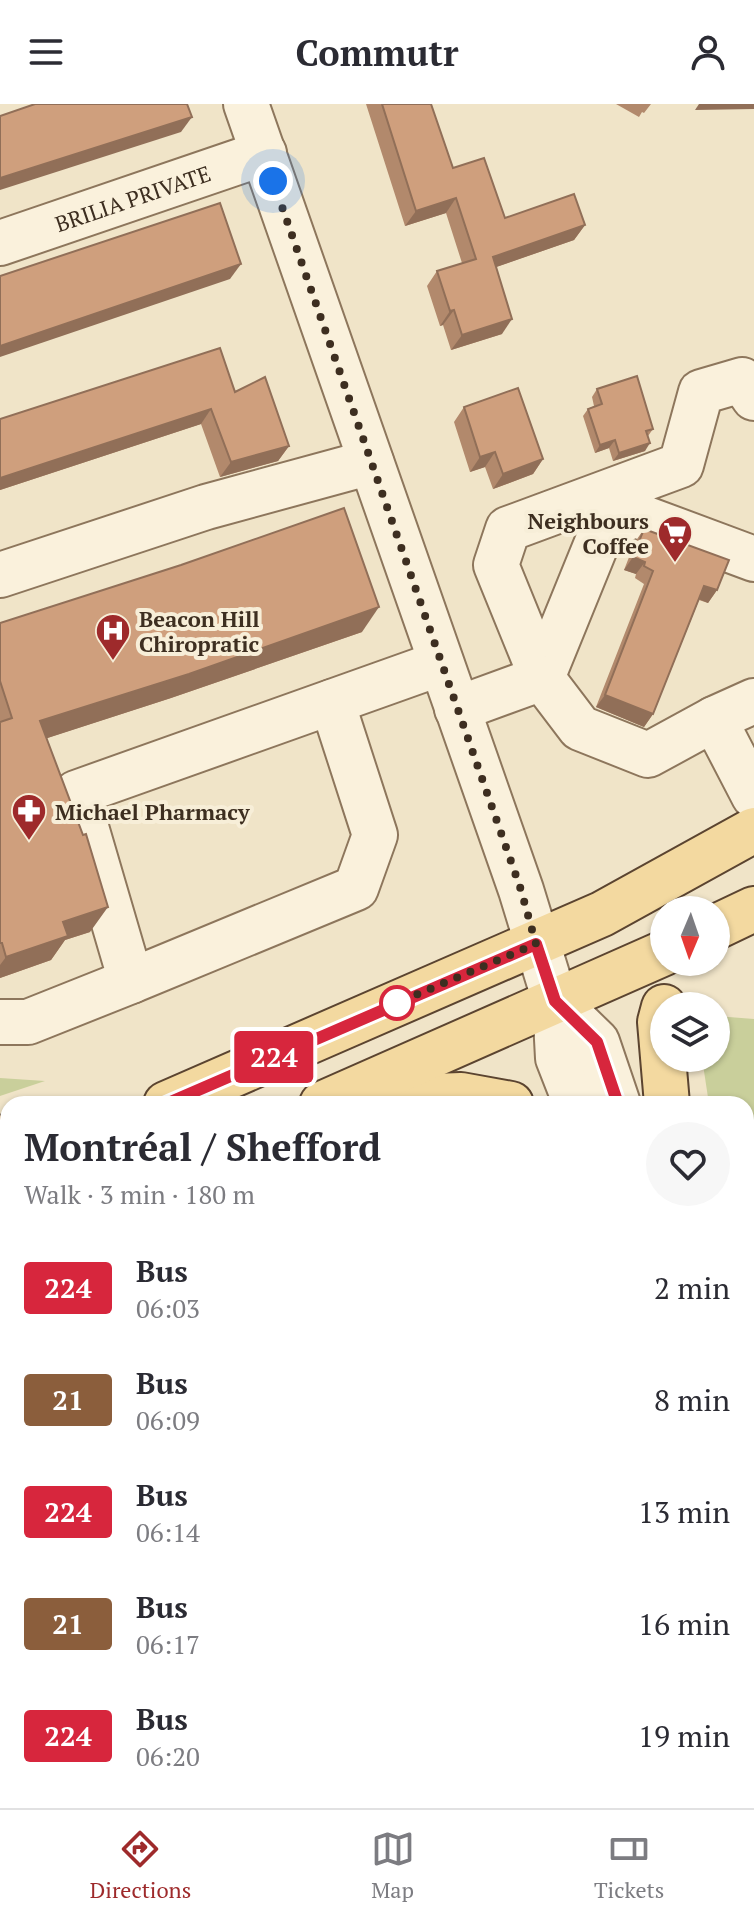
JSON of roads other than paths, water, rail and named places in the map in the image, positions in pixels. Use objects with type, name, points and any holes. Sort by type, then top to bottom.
[{"type":"main road","points":[[184,1096],[602,914],[754,830]]},
{"type":"main road","points":[[340,1096],[650,959]]},
{"type":"main road","points":[[664,1072],[666,1096]]},
{"type":"main road","points":[[442,1096],[467,1096]]},
{"type":"street","points":[[246,104],[521,890],[555,1001],[558,1058],[573,1096]]},
{"type":"street","name":"BRILIA PRIVATE","points":[[0,243],[264,153]]},
{"type":"street","points":[[754,398],[742,380],[701,392],[681,465],[508,529],[496,565],[542,678],[580,728],[648,755],[754,701]]},
{"type":"street","points":[[0,575],[206,507],[371,462]]},
{"type":"street","points":[[457,709],[542,678],[601,533],[633,514],[754,559]]},
{"type":"street","points":[[131,981],[76,793],[441,663]]},
{"type":"street","points":[[0,1022],[28,1022],[356,888],[375,835],[332,702]]},
{"type":"street","points":[[714,719],[754,796]]},
{"type":"street","points":[[555,1001],[597,1042],[615,1096]]},
{"type":"place","name":"Neighbours Coffee","points":[[675,564]]},
{"type":"place","name":"Beacon Hill Chiropratic","points":[[113,662]]},
{"type":"place","name":"Michael Pharmacy","points":[[29,842]]}]
